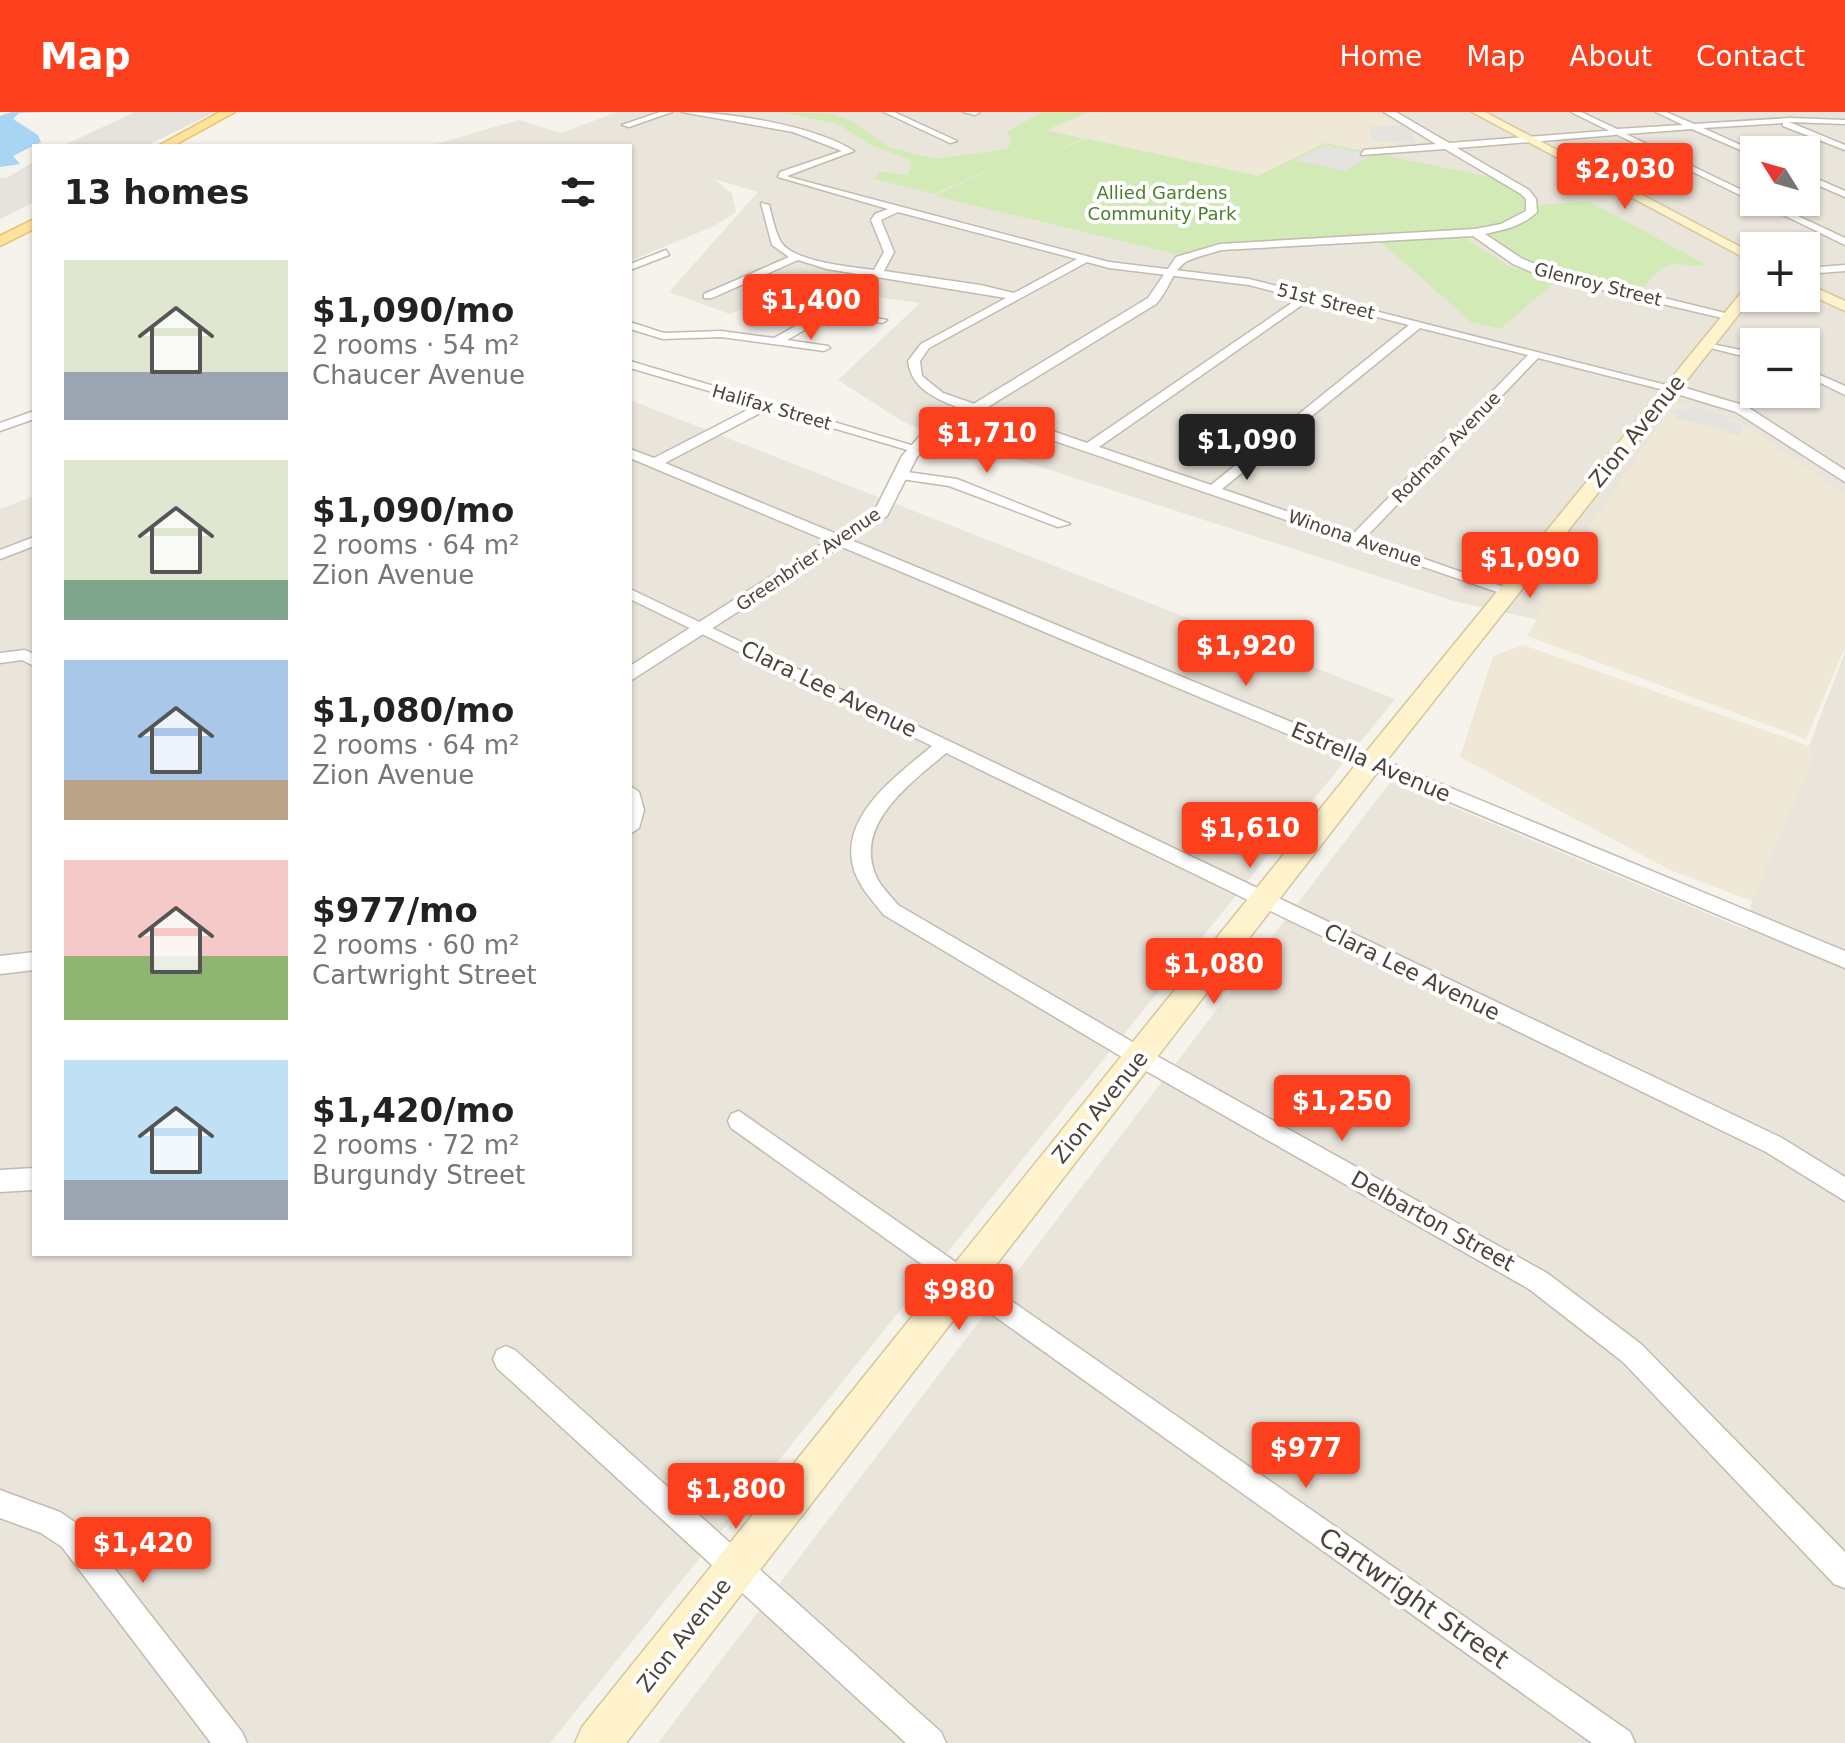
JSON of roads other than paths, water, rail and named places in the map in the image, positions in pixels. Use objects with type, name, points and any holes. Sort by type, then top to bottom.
[{"type":"main road","points":[[168,144],[229,112]]},
{"type":"main road","points":[[185,144],[245,112]]},
{"type":"main road","points":[[1477,112],[1740,245]]},
{"type":"main road","points":[[1488,112],[1740,251]]},
{"type":"main road","points":[[0,231],[32,214]]},
{"type":"main road","points":[[0,242],[32,224]]},
{"type":"main road","points":[[1820,288],[1842,303]]},
{"type":"main road","points":[[1820,293],[1842,303]]},
{"type":"main road","points":[[1820,298],[1842,303]]},
{"type":"main road","name":"Zion Avenue","points":[[598,1743],[1371,763],[1740,305]]},
{"type":"street","points":[[626,125],[668,112]]},
{"type":"street","name":"51st Street","points":[[686,112],[795,130],[850,151],[783,174],[782,177],[786,179],[1085,259],[1249,282],[1672,388],[1741,409],[1845,477]]},
{"type":"street","points":[[892,114],[913,112]]},
{"type":"street","points":[[1389,112],[1525,192],[1531,199],[1532,212],[1522,221],[1475,232]]},
{"type":"street","points":[[1575,112],[1740,192]]},
{"type":"street","points":[[1660,112],[1740,148]]},
{"type":"street","points":[[892,114],[953,141]]},
{"type":"street","points":[[1364,153],[1778,121],[1845,122]]},
{"type":"street","points":[[1778,121],[1845,148]]},
{"type":"street","points":[[1820,183],[1845,194]]},
{"type":"street","points":[[764,205],[779,249],[797,257],[875,274],[980,288],[1016,297],[1085,259]]},
{"type":"street","points":[[875,274],[884,265],[889,252],[876,220],[878,216],[897,209]]},
{"type":"street","points":[[1790,216],[1845,242]]},
{"type":"street","name":"Greenbrier Avenue","points":[[632,674],[881,513],[915,448],[1152,301],[1166,286],[1169,273],[1180,260],[1242,244],[1475,232]]},
{"type":"street","name":"Glenroy Street","points":[[1475,232],[1517,261],[1542,272],[1731,316]]},
{"type":"street","points":[[708,296],[797,257]]},
{"type":"street","points":[[632,266],[664,258]]},
{"type":"street","points":[[1820,270],[1845,268]]},
{"type":"street","points":[[1089,448],[1308,296]]},
{"type":"street","name":"Winona Avenue","points":[[1016,297],[925,346],[914,361],[916,377],[926,388],[974,409],[1508,591]]},
{"type":"street","points":[[782,306],[882,320]]},
{"type":"street","points":[[776,341],[828,312]]},
{"type":"street","points":[[1213,490],[1418,324]]},
{"type":"street","points":[[632,326],[663,336],[721,334],[824,348]]},
{"type":"street","points":[[1707,344],[1740,352]]},
{"type":"street","name":"Rodman Avenue","points":[[1356,539],[1535,355]]},
{"type":"street","name":"Halifax Street","points":[[632,365],[915,448]]},
{"type":"street","points":[[1820,379],[1845,391]]},
{"type":"street","points":[[655,463],[766,405]]},
{"type":"street","points":[[0,427],[32,416]]},
{"type":"street","name":"Estrella Avenue","points":[[632,454],[1845,960]]},
{"type":"street","points":[[900,475],[952,482],[1063,524]]},
{"type":"street","points":[[0,555],[32,542]]},
{"type":"street","name":"Clara Lee Avenue","points":[[632,594],[1774,1145],[1845,1190]]},
{"type":"street","points":[[0,658],[25,655],[32,660]]},
{"type":"street","name":"Delbarton Street","points":[[944,745],[886,795],[870,815],[860,849],[865,875],[871,887],[904,920],[1538,1281],[1632,1353],[1845,1573]]},
{"type":"street","points":[[632,799],[635,810],[632,821]]},
{"type":"street","points":[[0,965],[32,961]]},
{"type":"street","name":"Cartwright Street","points":[[739,1121],[1619,1743]]},
{"type":"street","points":[[0,1181],[32,1179]]},
{"type":"street","points":[[506,1359],[930,1743]]},
{"type":"street","points":[[0,1504],[50,1522],[72,1537],[231,1743]]},
{"type":"water","points":[[11,112],[46,112],[19,113],[13,119],[38,135],[41,142],[13,156],[20,164],[0,167],[0,116]]},
{"type":"park label","name":"Allied Gardens Community Park","points":[[1162,202]]}]
